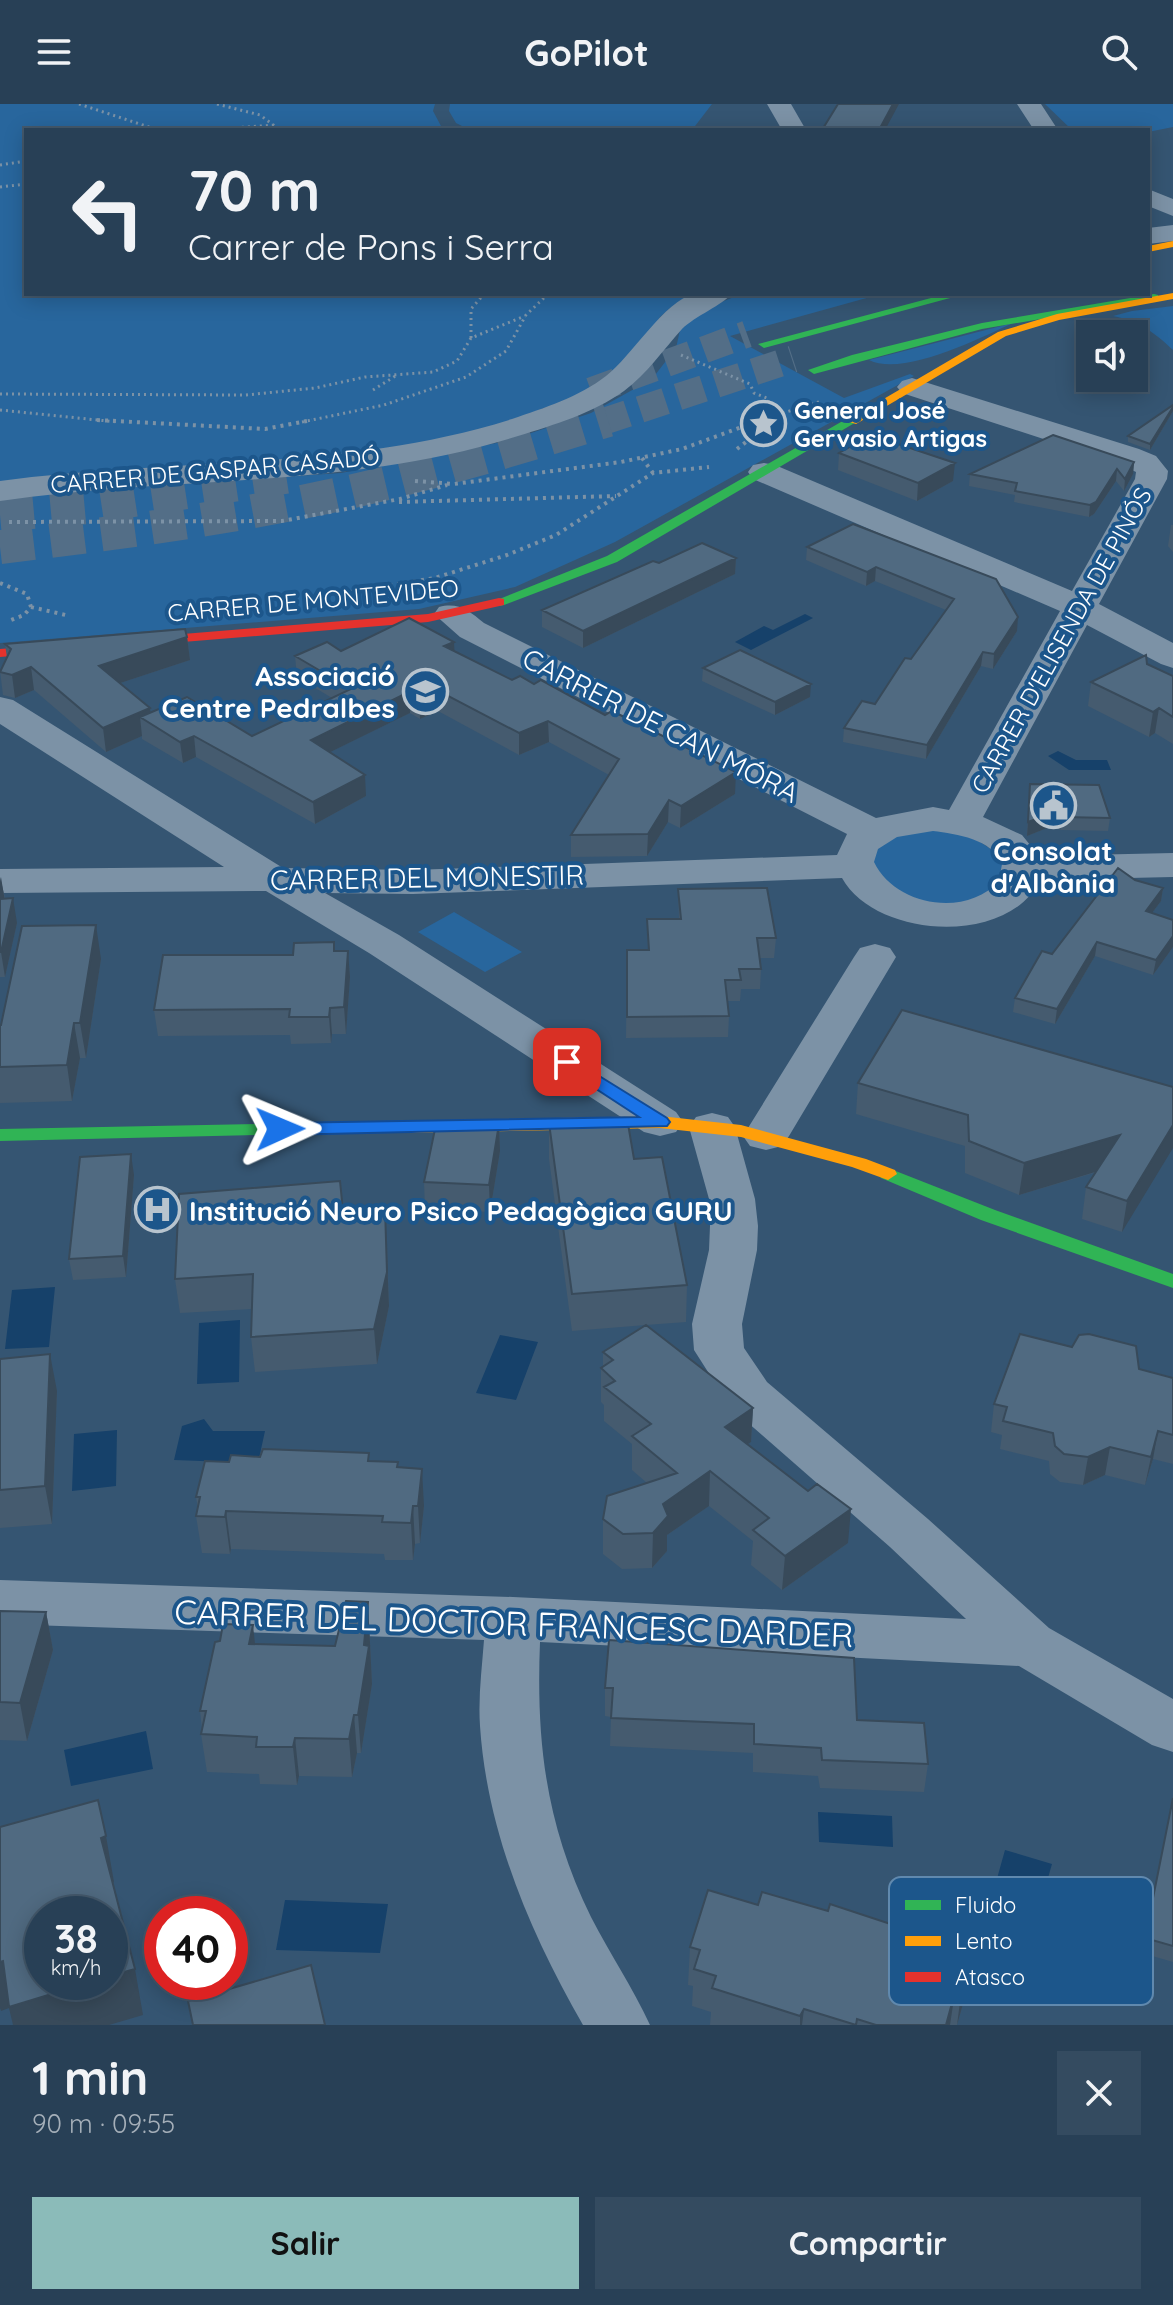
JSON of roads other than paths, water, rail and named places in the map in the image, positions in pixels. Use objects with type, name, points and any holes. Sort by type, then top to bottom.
[{"type":"main road","points":[[1150,249],[1173,244]]},
{"type":"main road","points":[[747,334],[889,296]]},
{"type":"main road","points":[[764,344],[951,296]]},
{"type":"main road","points":[[1050,296],[953,315],[810,363],[1093,296]]},
{"type":"main road","name":"CARRER DE MONTEVIDEO","points":[[0,653],[399,621],[451,614],[528,592],[583,572],[764,472],[1002,334],[1115,296]]},
{"type":"main road","points":[[0,1135],[660,1122],[712,1127],[766,1136],[859,1163],[988,1215],[1173,1281]]},
{"type":"street","points":[[779,104],[793,128]]},
{"type":"street","points":[[1029,104],[1045,128]]},
{"type":"street","points":[[1150,198],[1173,208]]},
{"type":"street","points":[[1150,236],[1173,233]]},
{"type":"street","name":"CARRER DE GASPAR CASADÓ","points":[[0,491],[94,478],[309,466],[382,457],[475,440],[579,404],[613,386],[675,318],[690,306],[712,296]]},
{"type":"street","name":"CARRER D'ELISENDA DE PINÓS","points":[[912,387],[1128,456],[1150,467],[1151,479],[961,822]]},
{"type":"street","points":[[764,472],[1079,607],[1173,657]]},
{"type":"street","name":"CARRER DE CAN MÓRA","points":[[451,614],[472,630],[873,832]]},
{"type":"street","points":[[0,708],[222,849],[384,944],[660,1122]]},
{"type":"street","points":[[933,819],[961,822],[993,834],[1009,844],[1018,855],[1024,868],[1022,882],[1003,902],[977,911],[951,914],[909,909],[887,901],[868,889],[853,866],[853,856],[862,841],[873,832],[906,821],[933,819]]},
{"type":"street","points":[[1024,868],[1173,865]]},
{"type":"street","name":"CARRER DEL MONESTIR","points":[[0,881],[274,879],[413,882],[853,866]]},
{"type":"street","points":[[766,1136],[875,957]]},
{"type":"street","points":[[712,1127],[732,1199],[734,1226],[733,1250],[717,1324],[719,1350],[749,1395],[909,1533],[1029,1644],[1173,1728]]},
{"type":"street","name":"CARRER DEL DOCTOR FRANCESC DARDER","points":[[0,1602],[513,1619],[1029,1644]]},
{"type":"street","points":[[513,1619],[509,1724],[522,1808],[549,1889],[592,1984],[618,2025]]},
{"type":"tunnel","points":[[591,391],[747,334]]},
{"type":"tunnel","points":[[602,422],[793,359]]},
{"type":"tunnel","points":[[0,547],[204,520],[326,497],[468,462],[608,420]]},
{"type":"tunnel","points":[[0,515],[88,507],[291,476]]},
{"type":"place","name":"General José Gervasio Artigas","points":[[763,424]]},
{"type":"place","name":"Associació Centre Pedralbes","points":[[426,691]]},
{"type":"place","name":"Consolat d'Albània","points":[[1053,806]]},
{"type":"place","name":"Institució Neuro Psico Pedagògica GURU","points":[[158,1210]]}]
